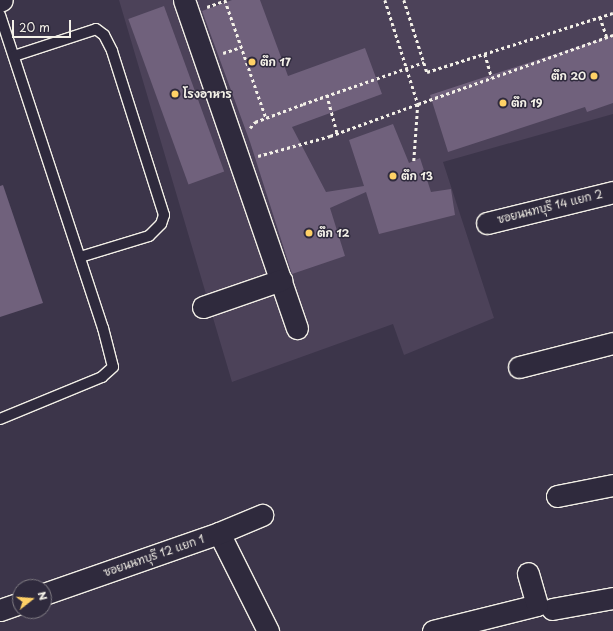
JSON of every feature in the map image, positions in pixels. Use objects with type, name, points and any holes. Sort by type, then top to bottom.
[{"type":"street","points":[[187,6],[297,328]]},
{"type":"street","name":"ซอยนนทบุรี 14 แยก 2","points":[[487,223],[613,192]]},
{"type":"street","points":[[203,306],[281,280]]},
{"type":"street","points":[[518,367],[613,343]]},
{"type":"street","points":[[557,496],[613,485]]},
{"type":"street","name":"ซอยนนทบุรี 12 แยก 1","points":[[52,591],[219,533],[262,515]]},
{"type":"street","points":[[219,533],[268,631]]},
{"type":"street","points":[[433,631],[537,606],[528,573]]},
{"type":"street","points":[[552,609],[613,598]]},
{"type":"street","points":[[0,610],[12,606]]},
{"type":"lane","points":[[0,15],[80,257],[113,367],[102,377],[0,419]]},
{"type":"lane","points":[[14,56],[96,29],[104,35],[112,51],[164,215],[161,224],[149,236],[80,257]]},
{"type":"path","points":[[187,6],[226,0],[266,118]]},
{"type":"path","points":[[385,0],[418,104],[414,161]]},
{"type":"path","points":[[404,0],[427,72],[613,13]]},
{"type":"path","points":[[600,17],[607,37]]},
{"type":"path","points":[[240,161],[337,133],[613,35]]},
{"type":"path","points":[[485,54],[492,78]]},
{"type":"path","points":[[246,132],[255,122],[327,95],[424,62]]},
{"type":"path","points":[[327,95],[337,133]]},
{"type":"shaded area","points":[[119,0],[613,0],[613,114],[443,162],[494,318],[404,355],[393,324],[232,382]]},
{"type":"building","points":[[232,0],[260,0],[288,76],[365,48],[382,94],[292,127],[326,192],[364,186],[349,140],[393,124],[409,163],[420,158],[431,192],[451,189],[455,215],[379,234],[366,192],[330,208],[345,256],[292,274],[250,142],[202,11]]},
{"type":"building","name":"โรงอาหาร","points":[[164,6],[224,171],[188,184],[128,19]]},
{"type":"building","name":"ตึก 19","points":[[613,35],[613,103],[587,112],[585,107],[448,152],[430,95]]},
{"type":"building","points":[[3,185],[43,303],[0,317],[0,186]]},
{"type":"place","name":"ตึก 17","points":[[252,62]]},
{"type":"place","name":"ตึก 20","points":[[594,76]]},
{"type":"place","name":"โรงอาหาร","points":[[175,94]]},
{"type":"place","name":"ตึก 19","points":[[503,103]]},
{"type":"place","name":"ตึก 13","points":[[393,176]]},
{"type":"place","name":"ตึก 12","points":[[309,233]]}]
